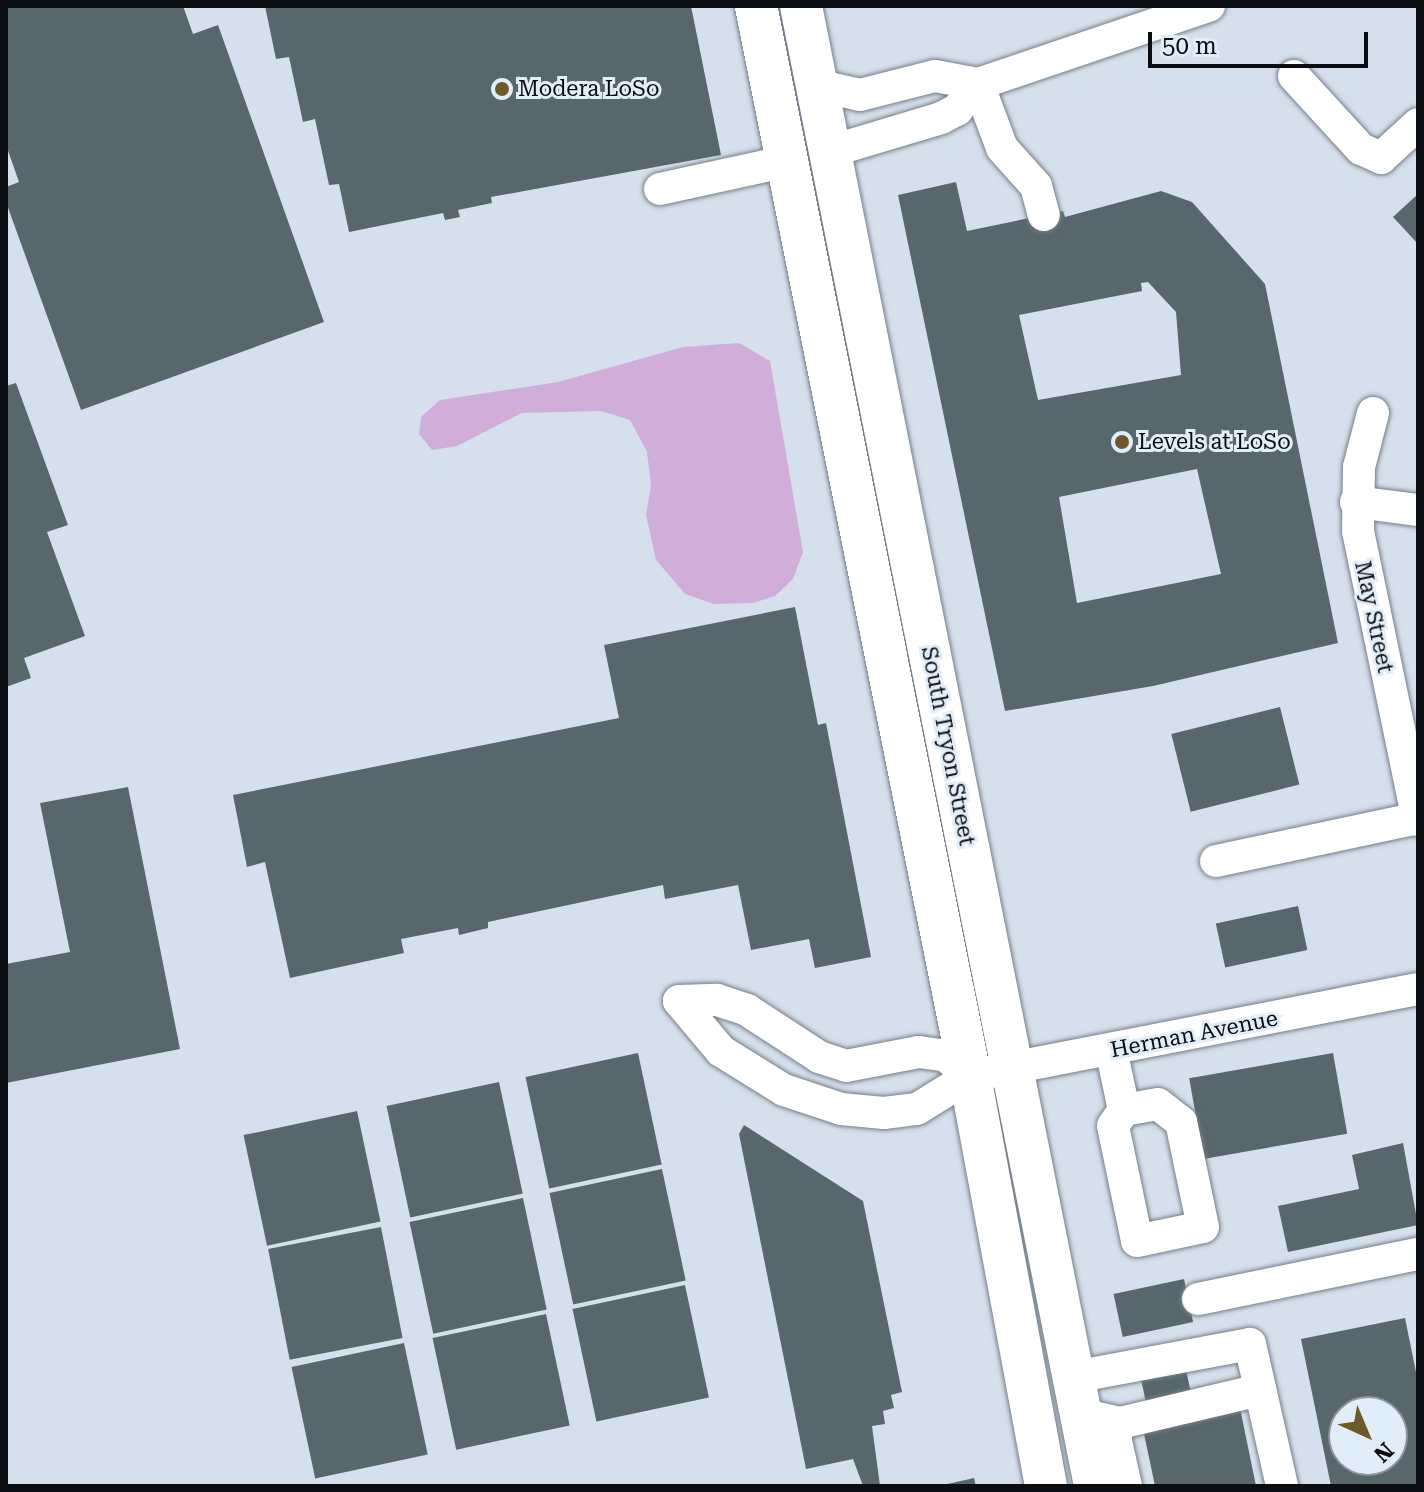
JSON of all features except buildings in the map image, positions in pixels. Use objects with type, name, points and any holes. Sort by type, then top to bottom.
[{"type":"main road","name":"South Tryon Street","points":[[756,6],[970,1076],[1046,1486]]},
{"type":"main road","name":"South Tryon Street","points":[[801,6],[1012,1068],[1091,1405],[1095,1486]]},
{"type":"main road","points":[[788,161],[828,152]]},
{"type":"street","points":[[816,85],[860,95],[935,76],[978,84],[1209,6]]},
{"type":"street","points":[[1294,76],[1361,149],[1381,158],[1418,124]]},
{"type":"street","points":[[828,152],[941,118],[957,110],[978,84]]},
{"type":"street","points":[[978,84],[1002,148],[1036,186],[1044,215]]},
{"type":"street","points":[[660,189],[788,161]]},
{"type":"street","name":"May Street","points":[[1373,413],[1364,438],[1356,502],[1361,560],[1418,819]]},
{"type":"street","points":[[1356,502],[1418,510]]},
{"type":"street","points":[[1216,861],[1418,819]]},
{"type":"street","name":"Herman Avenue","points":[[970,1076],[1418,989]]},
{"type":"street","points":[[717,1000],[747,1010],[819,1057],[846,1066],[919,1052],[946,1056],[970,1076],[917,1109],[884,1113],[841,1109],[796,1095],[721,1051],[679,1001],[717,1000]]},
{"type":"street","points":[[1111,1049],[1124,1110]]},
{"type":"street","points":[[1198,1299],[1418,1254]]},
{"type":"street","points":[[1091,1405],[1250,1344],[1282,1486]]},
{"type":"street","points":[[1091,1405],[1260,1390]]},
{"type":"street","points":[[1091,1405],[1115,1437],[1126,1486]]},
{"type":"shaded area","points":[[739,343],[770,361],[803,552],[793,579],[775,596],[753,603],[714,604],[685,594],[656,560],[646,515],[651,485],[647,452],[630,420],[601,411],[522,413],[457,446],[432,450],[419,434],[421,417],[440,400],[558,382],[683,347]]},
{"type":"place","name":"Modera LoSo","points":[[502,89]]},
{"type":"place","name":"Levels at LoSo","points":[[1122,442]]}]
